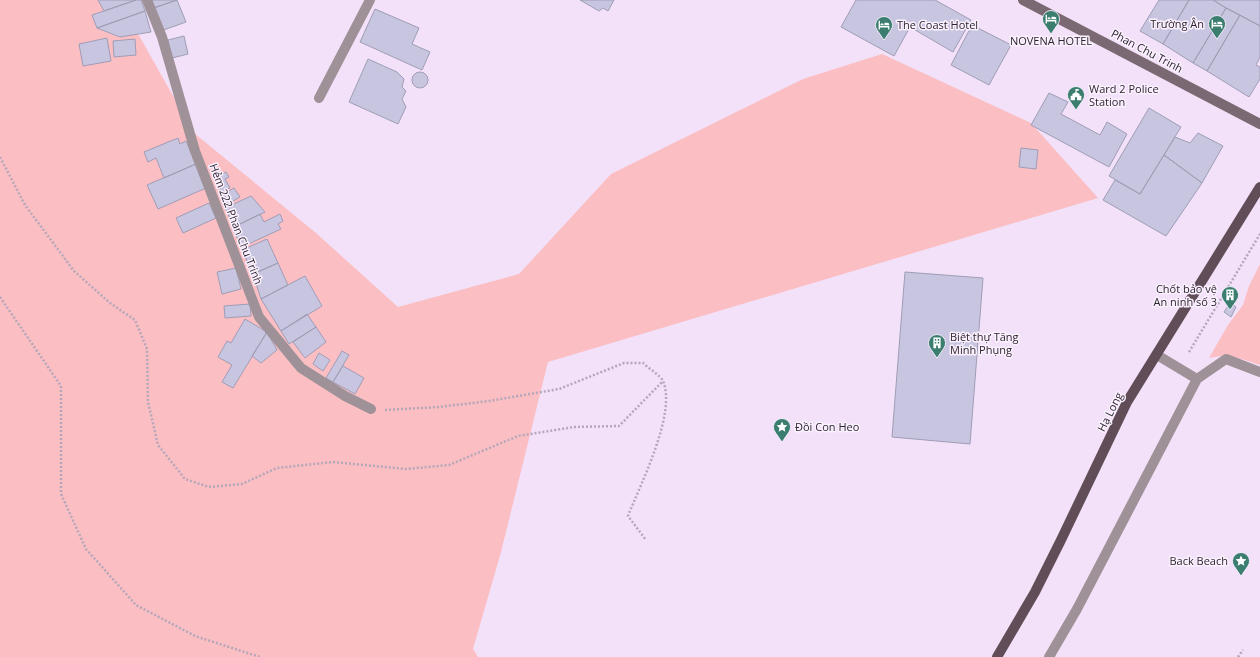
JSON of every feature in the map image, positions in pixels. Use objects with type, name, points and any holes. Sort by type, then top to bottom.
[{"type":"main road","name":"Phan Chu Trinh","points":[[1023,0],[1260,124]]},
{"type":"main road","name":"Hạ Long","points":[[997,657],[1058,546],[1127,402],[1260,187]]},
{"type":"street","name":"Hẻm 222 Phan Chu Trinh","points":[[147,0],[162,37],[195,151],[259,317],[301,368],[345,396],[371,409]]},
{"type":"street","points":[[319,98],[370,0]]},
{"type":"street","points":[[1157,355],[1197,379]]},
{"type":"street","points":[[1050,657],[1077,609],[1197,379],[1226,359],[1260,372]]},
{"type":"path","points":[[0,157],[25,205],[74,271],[110,303],[135,320],[147,349],[148,402],[158,445],[185,478],[209,487],[242,484],[277,468],[333,462],[406,469],[449,465],[518,436],[574,427],[619,426],[663,381]]},
{"type":"path","points":[[1189,352],[1260,234]]},
{"type":"path","points":[[0,297],[61,386],[61,494],[86,549],[136,605],[195,636],[260,657]]},
{"type":"path","points":[[371,409],[400,410],[439,407],[488,401],[560,389],[624,363],[643,363],[663,381],[667,404],[658,441],[628,516],[646,540]]},
{"type":"path","points":[[1238,657],[1243,650]]},
{"type":"shaded area","points":[[0,0],[119,0],[194,133],[316,233],[398,307],[519,274],[611,174],[803,79],[882,54],[1031,123],[1098,198],[548,362],[501,552],[473,649],[478,657],[0,657]]},
{"type":"shaded area","points":[[1260,264],[1260,365],[1229,356],[1209,358],[1228,325],[1243,305],[1249,286]]},
{"type":"building","points":[[98,0],[136,0],[104,11]]},
{"type":"building","points":[[136,0],[141,0],[145,11],[97,28],[92,15]]},
{"type":"building","points":[[152,0],[177,0],[154,8]]},
{"type":"building","points":[[177,0],[186,22],[161,31],[153,8]]},
{"type":"building","points":[[580,0],[614,0],[608,11],[603,8],[599,11]]},
{"type":"building","name":"The Coast Hotel","points":[[856,0],[935,0],[971,20],[953,52],[910,27],[894,56],[841,27]]},
{"type":"building","points":[[1159,0],[1189,0],[1163,44],[1140,31]]},
{"type":"building","points":[[1189,0],[1213,0],[1226,8],[1193,63],[1163,44]]},
{"type":"building","points":[[1213,0],[1260,0],[1260,26],[1226,8]]},
{"type":"building","name":"Trường Ân","points":[[1226,8],[1240,15],[1207,71],[1193,63]]},
{"type":"building","points":[[375,9],[419,28],[412,44],[430,52],[422,70],[360,42]]},
{"type":"building","points":[[145,11],[151,32],[120,37],[97,28]]},
{"type":"building","points":[[1240,15],[1260,26],[1260,57],[1256,65],[1260,67],[1260,79],[1249,97],[1207,71]]},
{"type":"building","points":[[972,25],[1011,45],[989,85],[951,65]]},
{"type":"building","points":[[184,36],[188,54],[172,58],[168,40]]},
{"type":"building","points":[[107,38],[111,61],[83,66],[79,44]]},
{"type":"building","points":[[135,39],[136,55],[114,57],[113,41]]},
{"type":"building","points":[[368,59],[397,72],[404,79],[402,87],[406,91],[402,99],[406,107],[398,124],[349,102]]},
{"type":"building","points":[[420,72],[426,74],[428,80],[426,86],[420,88],[414,86],[412,80],[414,74]]},
{"type":"building","points":[[1049,93],[1068,102],[1061,114],[1100,135],[1107,122],[1127,134],[1109,167],[1031,125]]},
{"type":"building","points":[[1149,108],[1181,127],[1140,194],[1109,176]]},
{"type":"building","points":[[1198,133],[1223,146],[1202,183],[1164,155],[1175,137],[1190,143]]},
{"type":"building","points":[[178,138],[180,144],[186,141],[196,164],[164,178],[156,158],[148,162],[144,152]]},
{"type":"building","points":[[1021,148],[1038,150],[1036,169],[1019,167]]},
{"type":"building","points":[[1164,155],[1202,183],[1166,236],[1103,200],[1115,180],[1140,194]]},
{"type":"building","points":[[196,164],[206,188],[158,209],[147,185]]},
{"type":"building","points":[[226,172],[229,177],[225,179],[230,188],[222,192],[214,178]]},
{"type":"building","points":[[234,188],[240,197],[225,206],[222,200],[226,198],[224,194]]},
{"type":"building","points":[[251,196],[265,212],[234,227],[225,208]]},
{"type":"building","points":[[209,203],[216,218],[183,233],[176,218]]},
{"type":"building","points":[[260,214],[264,222],[280,214],[283,221],[278,224],[281,229],[242,247],[232,228]]},
{"type":"building","points":[[267,239],[278,263],[253,274],[242,250]]},
{"type":"building","points":[[278,263],[288,285],[261,299],[253,274]]},
{"type":"building","points":[[236,268],[241,289],[222,294],[217,272]]},
{"type":"building","name":"Biệt thự Tăng Minh Phụng","points":[[905,272],[983,278],[970,444],[892,437]]},
{"type":"building","points":[[305,276],[322,306],[281,331],[261,299]]},
{"type":"building","name":"Chốt bảo vệ An ninh số 3","points":[[1230,303],[1236,307],[1231,317],[1224,312]]},
{"type":"building","points":[[250,304],[251,316],[225,318],[224,306]]},
{"type":"building","points":[[307,314],[316,327],[289,344],[281,331]]},
{"type":"building","points":[[245,319],[267,332],[233,388],[222,382],[232,365],[218,357],[227,341],[231,343]]},
{"type":"building","points":[[316,327],[326,342],[305,358],[293,342]]},
{"type":"building","points":[[267,332],[277,350],[261,363],[252,356]]},
{"type":"building","points":[[342,351],[349,355],[333,382],[326,378]]},
{"type":"building","points":[[319,353],[330,360],[323,371],[313,364]]},
{"type":"building","points":[[343,366],[364,378],[355,394],[333,382]]},
{"type":"place","name":"NOVENA HOTEL","points":[[1051,34]]},
{"type":"place","name":"Trường Ân","points":[[1217,39]]},
{"type":"place","name":"The Coast Hotel","points":[[884,40]]},
{"type":"place","name":"Ward 2 Police Station","points":[[1076,110]]},
{"type":"place","name":"Chốt bảo vệ An ninh số 3","points":[[1230,310]]},
{"type":"place","name":"Biệt thự Tăng Minh Phụng","points":[[937,358]]},
{"type":"place","name":"Đồi Con Heo","points":[[782,442]]},
{"type":"place","name":"Back Beach","points":[[1241,576]]}]
